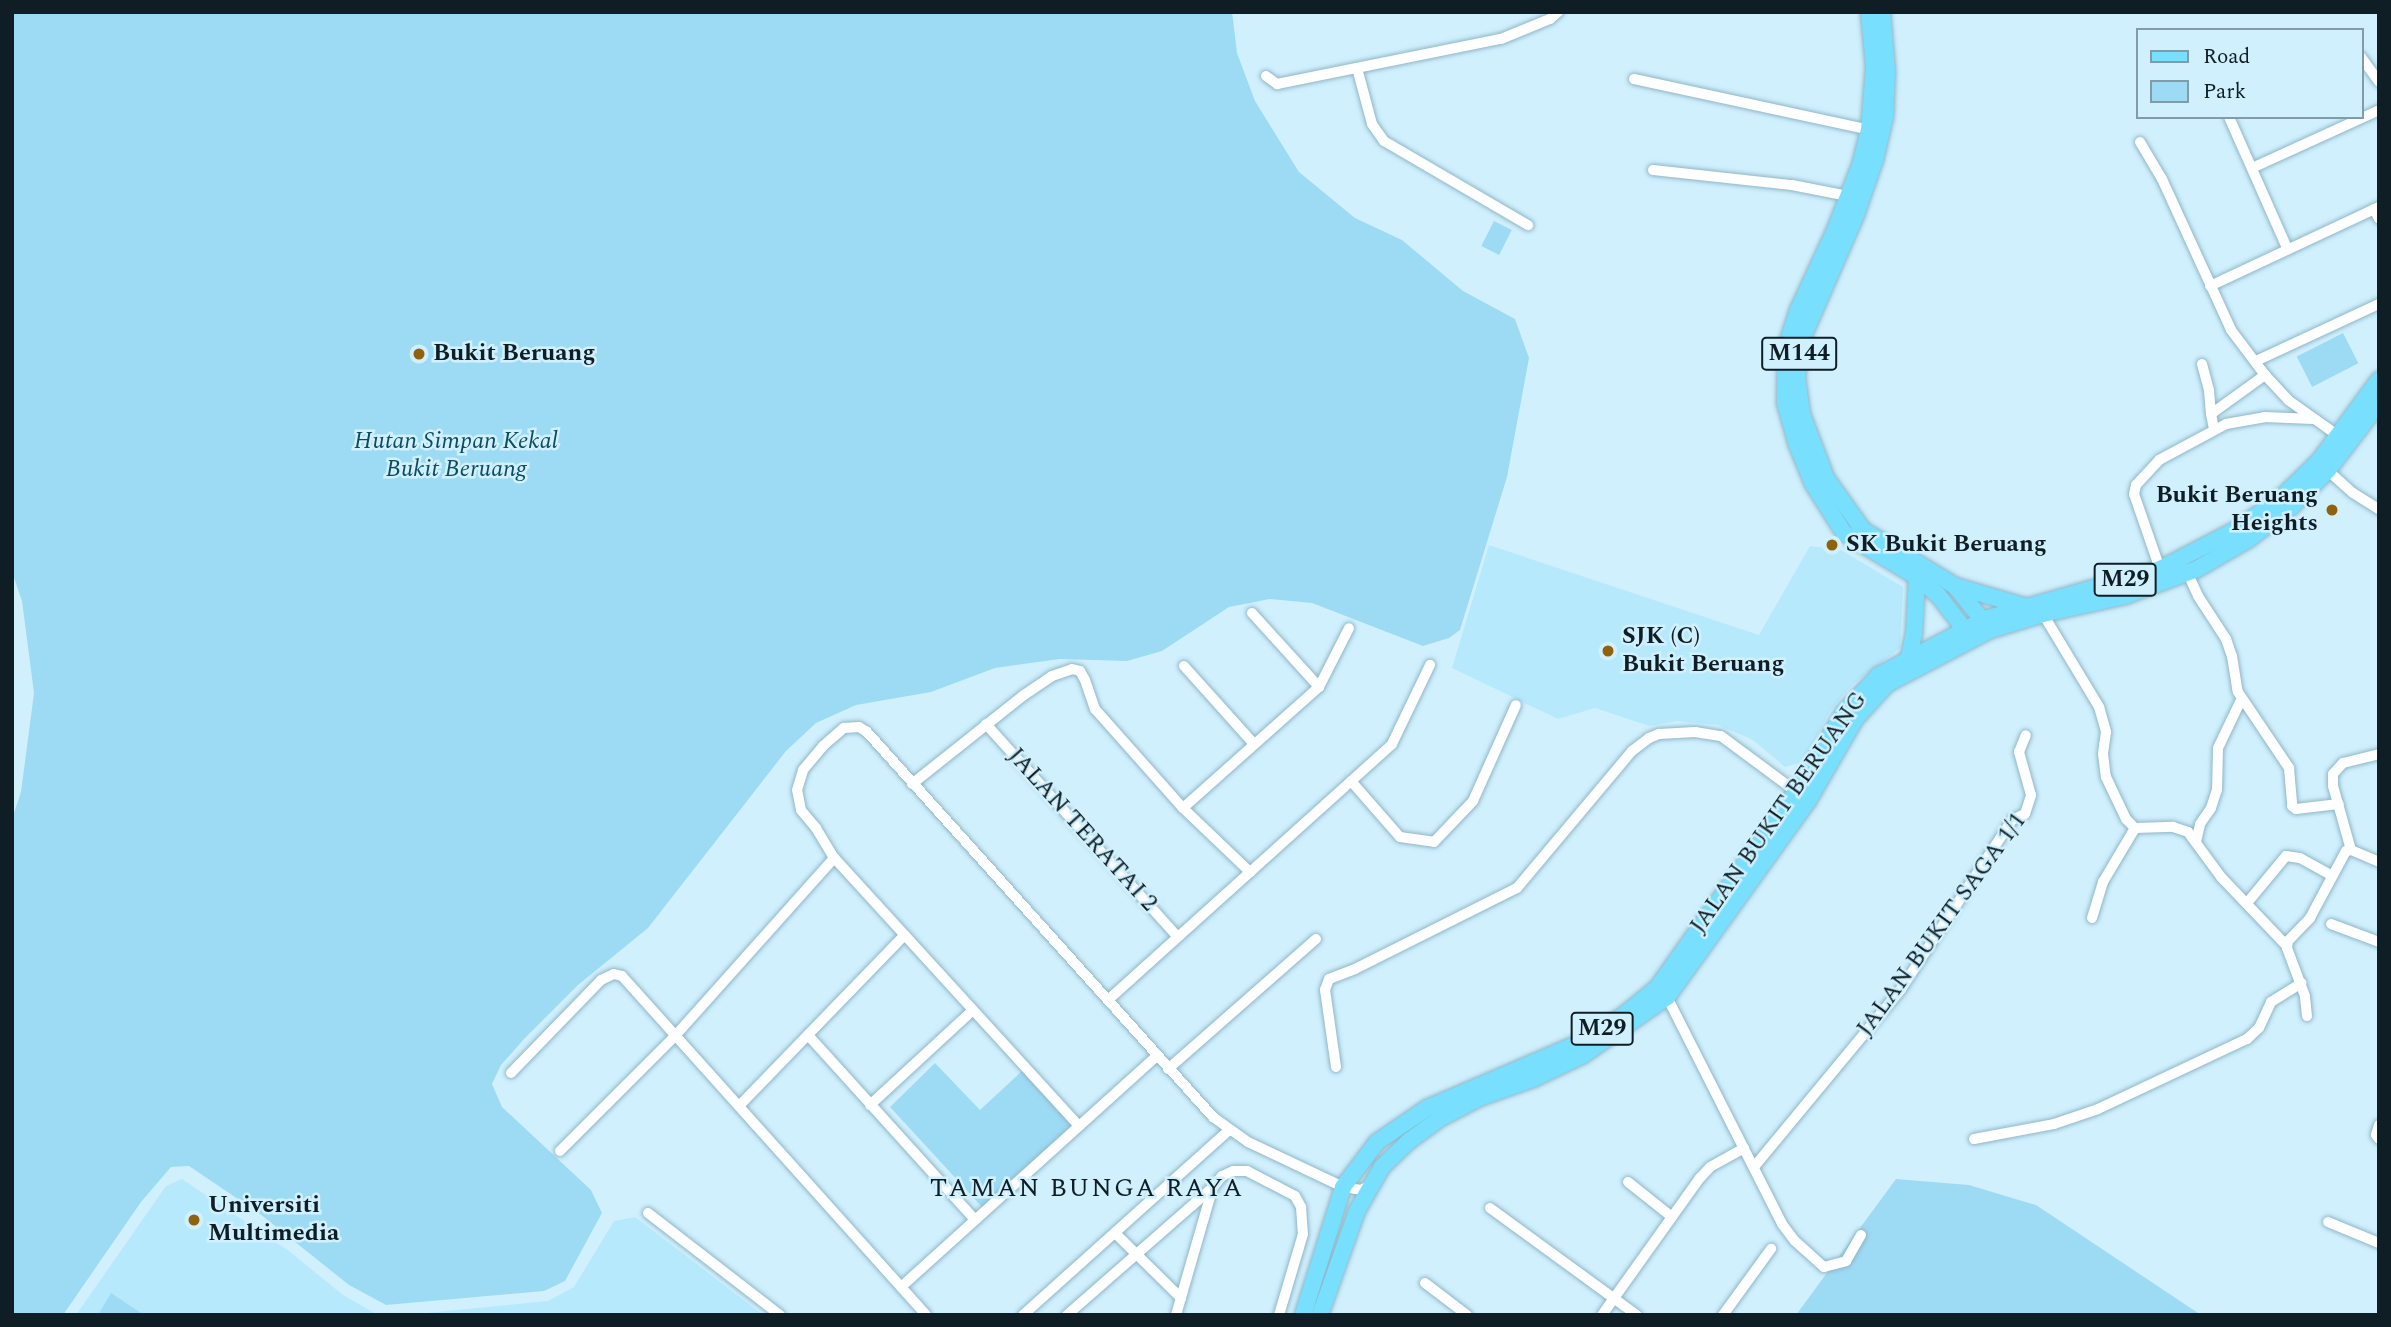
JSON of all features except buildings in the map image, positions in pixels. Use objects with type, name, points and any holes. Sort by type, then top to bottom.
[{"type":"main road","name":"M144","points":[[1869,12],[1874,67],[1869,130],[1848,196],[1798,310],[1786,346],[1785,403],[1813,484],[1844,533],[1917,577],[1938,595],[1968,633]]},
{"type":"main road","name":"M144","points":[[1882,12],[1887,72],[1885,117],[1875,160],[1856,215],[1800,344],[1797,378],[1799,399],[1810,440],[1826,478],[1845,509],[1863,530],[1923,563],[1955,586],[1987,625]]},
{"type":"main road","name":"JALAN BUKIT BERUANG","points":[[2344,440],[2379,380]]},
{"type":"main road","name":"JALAN BUKIT BERUANG","points":[[1987,625],[2125,596],[2187,572],[2249,539],[2291,508],[2344,440],[2379,403]]},
{"type":"main road","name":"JALAN BUKIT BERUANG","points":[[1320,1315],[1357,1211],[1371,1185],[1391,1158],[1439,1119],[1479,1098],[1533,1079],[1583,1055],[1667,997],[1802,796],[1844,712],[1859,693],[1879,675],[1909,657],[1987,625],[2024,606],[2100,589],[2160,569],[2239,528],[2323,466]]},
{"type":"main road","points":[[1909,657],[1914,634],[1917,577]]},
{"type":"main road","points":[[1955,586],[2024,606]]},
{"type":"main road","name":"JALAN BUKIT BERUANG","points":[[1303,1315],[1343,1186],[1377,1142],[1402,1123],[1473,1086],[1580,1043],[1624,1015],[1657,988],[1870,701],[1896,678],[1968,633]]},
{"type":"street","points":[[1266,76],[1277,84],[1501,39],[1550,19],[1558,12]]},
{"type":"street","points":[[2363,60],[2379,82]]},
{"type":"street","points":[[1357,68],[1372,124],[1384,141],[1528,225]]},
{"type":"street","points":[[1634,79],[1869,130]]},
{"type":"street","points":[[2363,117],[2379,110]]},
{"type":"street","points":[[2230,119],[2287,248]]},
{"type":"street","points":[[2252,168],[2359,119]]},
{"type":"street","points":[[2140,142],[2162,179],[2231,330],[2288,400],[2344,440]]},
{"type":"street","points":[[1653,170],[1792,185],[1848,196]]},
{"type":"street","points":[[2210,286],[2287,248],[2377,212]]},
{"type":"street","points":[[2256,361],[2379,304]]},
{"type":"street","points":[[2202,364],[2214,429]]},
{"type":"street","points":[[2211,414],[2265,375]]},
{"type":"street","points":[[2160,569],[2134,489],[2159,460],[2214,429],[2264,417],[2313,419]]},
{"type":"street","points":[[2323,466],[2353,493],[2379,509]]},
{"type":"street","points":[[2187,572],[2198,596],[2226,639],[2242,698],[2289,768],[2292,806],[2296,808],[2339,804]]},
{"type":"street","points":[[1252,613],[1318,687]]},
{"type":"street","points":[[2043,614],[2099,707],[2106,732],[2103,754],[2106,778],[2126,819],[2135,828],[2173,827],[2188,832],[2221,877],[2286,944],[2301,983],[2307,1016]]},
{"type":"street","points":[[1183,808],[1318,687],[1349,628]]},
{"type":"street","points":[[1184,666],[1254,744]]},
{"type":"street","points":[[1108,1000],[1392,744],[1430,666]]},
{"type":"street","points":[[912,784],[986,724],[1052,676],[1072,669],[1080,671],[1095,709],[1183,808],[1250,872]]},
{"type":"street","points":[[2196,842],[2200,824],[2211,808],[2217,790],[2218,748],[2242,698]]},
{"type":"street","points":[[1351,781],[1400,837],[1434,842],[1473,801],[1516,705]]},
{"type":"street","name":"JALAN TERATAI 2","points":[[986,724],[1177,936]]},
{"type":"street","points":[[1079,1126],[834,858],[816,828],[801,810],[797,790],[803,770],[823,746],[844,728],[859,727],[867,732],[1168,1069],[1229,1130],[1343,1186],[1361,1190],[1371,1185]]},
{"type":"street","points":[[1336,1067],[1325,990],[1329,979],[1508,895],[1525,880],[1632,751],[1659,734],[1695,732],[1721,736],[1802,796]]},
{"type":"street","name":"JALAN BUKIT SAGA 1/1","points":[[1754,1167],[1901,989],[2012,820],[2025,814],[2031,794],[2019,751],[2026,734]]},
{"type":"street","points":[[2351,850],[2333,786],[2337,767],[2356,758],[2379,754]]},
{"type":"street","points":[[2092,918],[2103,882],[2135,828]]},
{"type":"street","points":[[2286,944],[2310,918],[2346,851],[2351,850],[2379,862]]},
{"type":"street","points":[[2247,903],[2274,867],[2286,856],[2300,858],[2332,876]]},
{"type":"street","points":[[560,1151],[675,1036],[834,858]]},
{"type":"street","points":[[2331,924],[2379,942]]},
{"type":"street","points":[[738,1106],[905,935]]},
{"type":"street","points":[[1168,1069],[1316,939]]},
{"type":"street","points":[[511,1073],[601,980],[614,974],[622,976],[926,1315]]},
{"type":"street","points":[[1974,1139],[2054,1124],[2098,1109],[2247,1039],[2259,1028],[2271,1002],[2301,983]]},
{"type":"street","points":[[1667,997],[1782,1224],[1795,1241],[1824,1267],[1846,1262],[1860,1235]]},
{"type":"street","points":[[870,1105],[973,1010]]},
{"type":"street","points":[[808,1035],[975,1220]]},
{"type":"street","points":[[901,1287],[1157,1056]]},
{"type":"street","points":[[2379,1125],[2375,1135],[2379,1139]]},
{"type":"street","points":[[1023,1315],[1229,1130]]},
{"type":"street","points":[[1602,1315],[1710,1167],[1744,1148]]},
{"type":"street","points":[[1067,1315],[1213,1187],[1222,1176],[1233,1171],[1247,1171],[1295,1196],[1301,1207],[1303,1234],[1279,1315]]},
{"type":"street","points":[[1628,1182],[1672,1217]]},
{"type":"street","points":[[1343,1186],[1354,1197],[1357,1211]]},
{"type":"street","points":[[1176,1315],[1213,1187]]},
{"type":"street","points":[[1490,1208],[1637,1315]]},
{"type":"street","points":[[648,1213],[780,1315]]},
{"type":"street","points":[[2328,1222],[2379,1243]]},
{"type":"street","points":[[1115,1233],[1181,1298]]},
{"type":"street","points":[[1723,1315],[1771,1249]]},
{"type":"street","points":[[1425,1283],[1467,1315]]},
{"type":"shaded area","name":"SJK (C) Bukit Beruang","points":[[1489,545],[1759,635],[1810,546],[1841,550],[1903,587],[1900,648],[1852,685],[1830,711],[1803,762],[1785,767],[1753,740],[1718,725],[1677,721],[1649,726],[1595,708],[1558,719],[1452,668]]},
{"type":"shaded area","name":"Universiti Multimedia","points":[[182,1179],[289,1251],[343,1295],[378,1315],[76,1315],[166,1186]]},
{"type":"shaded area","points":[[635,1217],[763,1315],[406,1315],[548,1301],[574,1287],[614,1221]]},
{"type":"green space","name":"Hutan Simpan Kekal Bukit Beruang","points":[[12,12],[1232,12],[1237,53],[1255,101],[1299,172],[1355,218],[1402,240],[1463,291],[1515,319],[1529,358],[1507,477],[1460,630],[1449,638],[1423,646],[1312,603],[1270,599],[1229,607],[1162,651],[1127,661],[1060,659],[995,668],[931,692],[856,705],[816,723],[786,751],[648,928],[578,985],[501,1065],[492,1084],[502,1107],[591,1190],[602,1213],[565,1281],[544,1291],[386,1305],[349,1285],[260,1214],[189,1166],[171,1167],[141,1202],[63,1315],[12,1315],[12,819],[21,792],[34,693],[22,601],[12,572]]},
{"type":"green space","points":[[1494,221],[1512,230],[1499,255],[1481,246]]},
{"type":"green space","points":[[2343,333],[2358,363],[2312,387],[2297,357]]},
{"type":"green space","points":[[935,1063],[980,1110],[1023,1070],[1072,1125],[982,1207],[890,1107]]},
{"type":"green space","points":[[1896,1179],[1969,1185],[2036,1205],[2201,1315],[1796,1315]]},
{"type":"green space","points":[[111,1293],[144,1315],[98,1315]]},
{"type":"place","name":"Bukit Beruang","points":[[419,354]]},
{"type":"place","name":"Bukit Beruang Heights","points":[[2332,510]]},
{"type":"place","name":"SK Bukit Beruang","points":[[1832,545]]},
{"type":"place","name":"SJK (C) Bukit Beruang","points":[[1608,651]]},
{"type":"place","name":"Universiti Multimedia","points":[[194,1220]]},
{"type":"district","name":"TAMAN BUNGA RAYA","points":[[1087,1189]]}]
